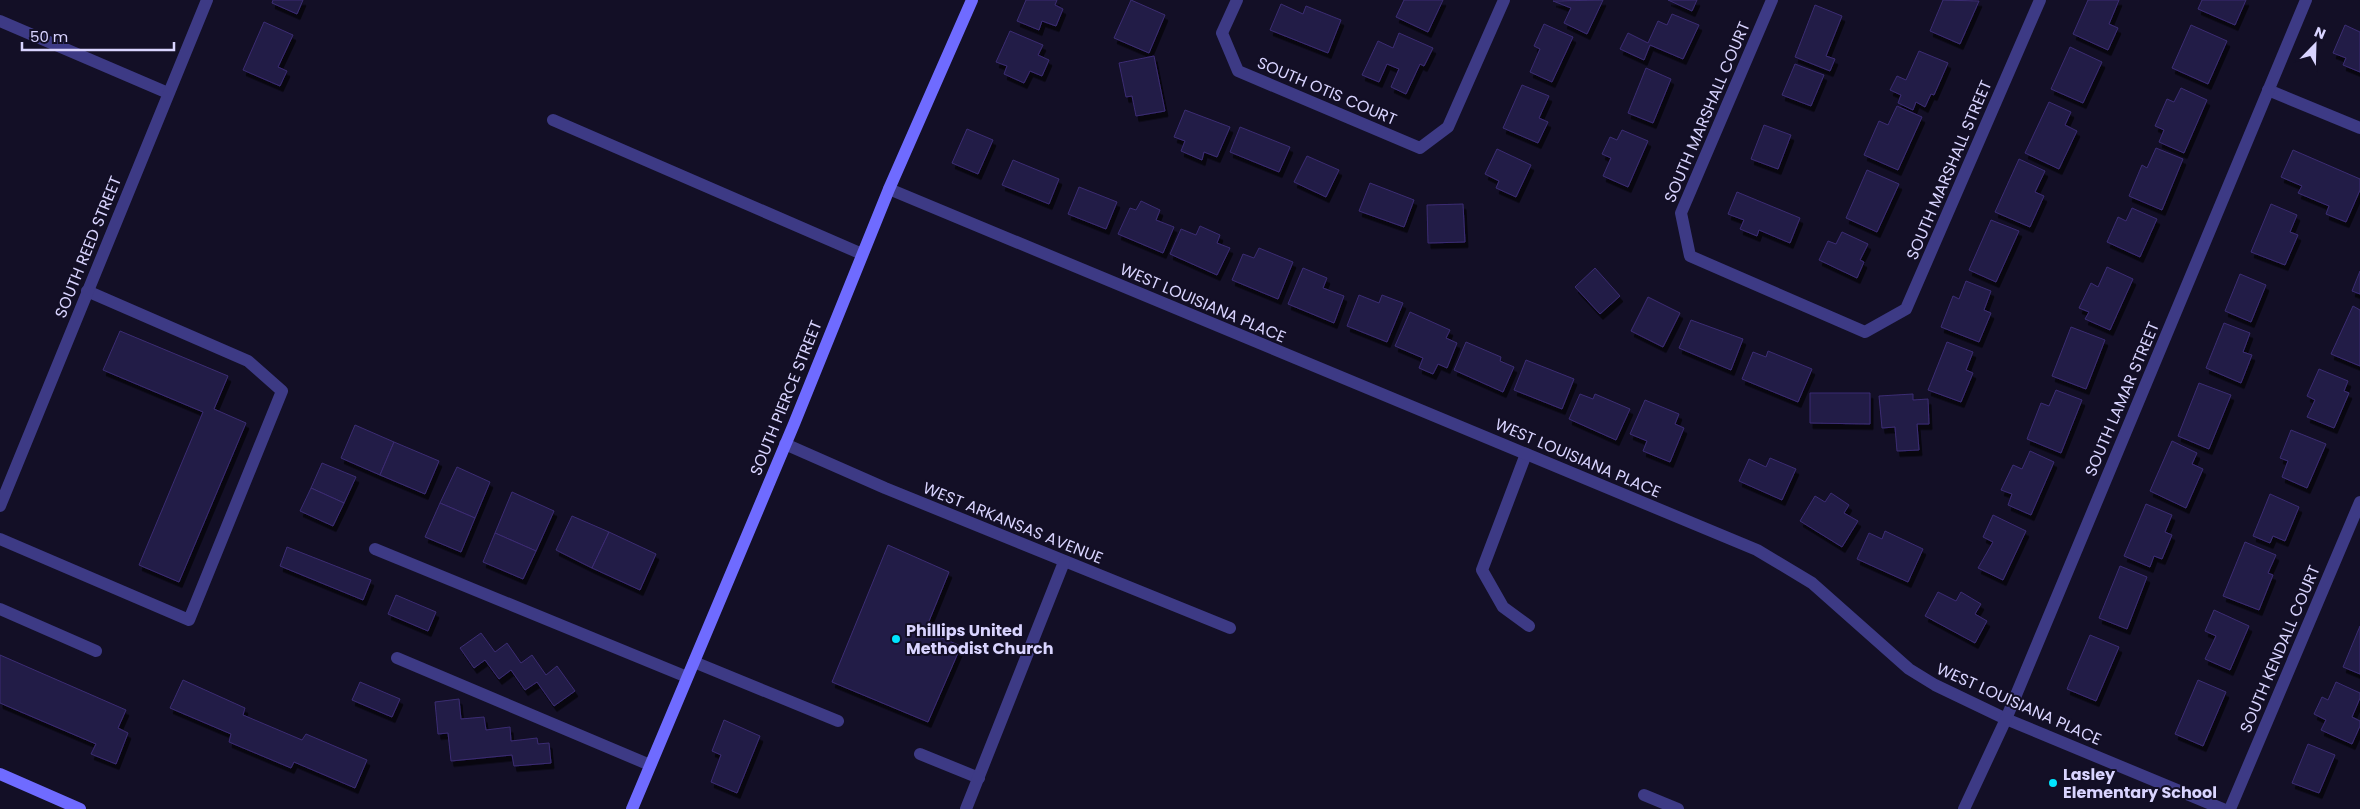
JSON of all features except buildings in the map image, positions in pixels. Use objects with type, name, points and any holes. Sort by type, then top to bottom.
[{"type":"street","name":"SOUTH REED STREET","points":[[0,506],[207,0]]},
{"type":"street","name":"SOUTH PIERCE STREET","points":[[632,809],[785,444],[889,189],[972,0]]},
{"type":"street","name":"SOUTH OTIS COURT","points":[[1237,0],[1222,33],[1238,71],[1420,148],[1448,127],[1504,0]]},
{"type":"street","name":"SOUTH MARSHALL COURT","points":[[1772,0],[1682,214],[1690,256],[1865,332]]},
{"type":"street","name":"SOUTH MARSHALL STREET","points":[[1865,332],[1906,309],[2040,0]]},
{"type":"street","name":"SOUTH LAMAR STREET","points":[[1964,809],[2006,720],[2306,0]]},
{"type":"street","points":[[0,21],[168,93]]},
{"type":"street","points":[[2268,90],[2360,128]]},
{"type":"street","points":[[553,120],[862,254]]},
{"type":"street","name":"WEST LOUISIANA PLACE","points":[[889,189],[1757,550],[1812,582],[1908,669],[1935,685],[2006,720],[2223,809]]},
{"type":"street","points":[[0,539],[189,620],[282,391],[248,361],[87,291]]},
{"type":"street","name":"WEST ARKANSAS AVENUE","points":[[785,444],[885,488],[1230,628]]},
{"type":"street","points":[[1526,454],[1482,570],[1503,607],[1529,626]]},
{"type":"street","name":"SOUTH KENDALL COURT","points":[[2230,809],[2360,502]]},
{"type":"street","points":[[375,549],[687,677]]},
{"type":"street","points":[[966,809],[1064,562]]},
{"type":"street","points":[[0,609],[96,651]]},
{"type":"street","points":[[397,658],[650,765]]},
{"type":"street","points":[[694,662],[838,721]]},
{"type":"street","points":[[920,754],[979,778]]},
{"type":"street","points":[[0,774],[80,809]]},
{"type":"street","points":[[1644,795],[1678,809]]},
{"type":"place","name":"Phillips United Methodist Church","points":[[896,639]]},
{"type":"place","name":"Lasley Elementary School","points":[[2053,783]]}]
